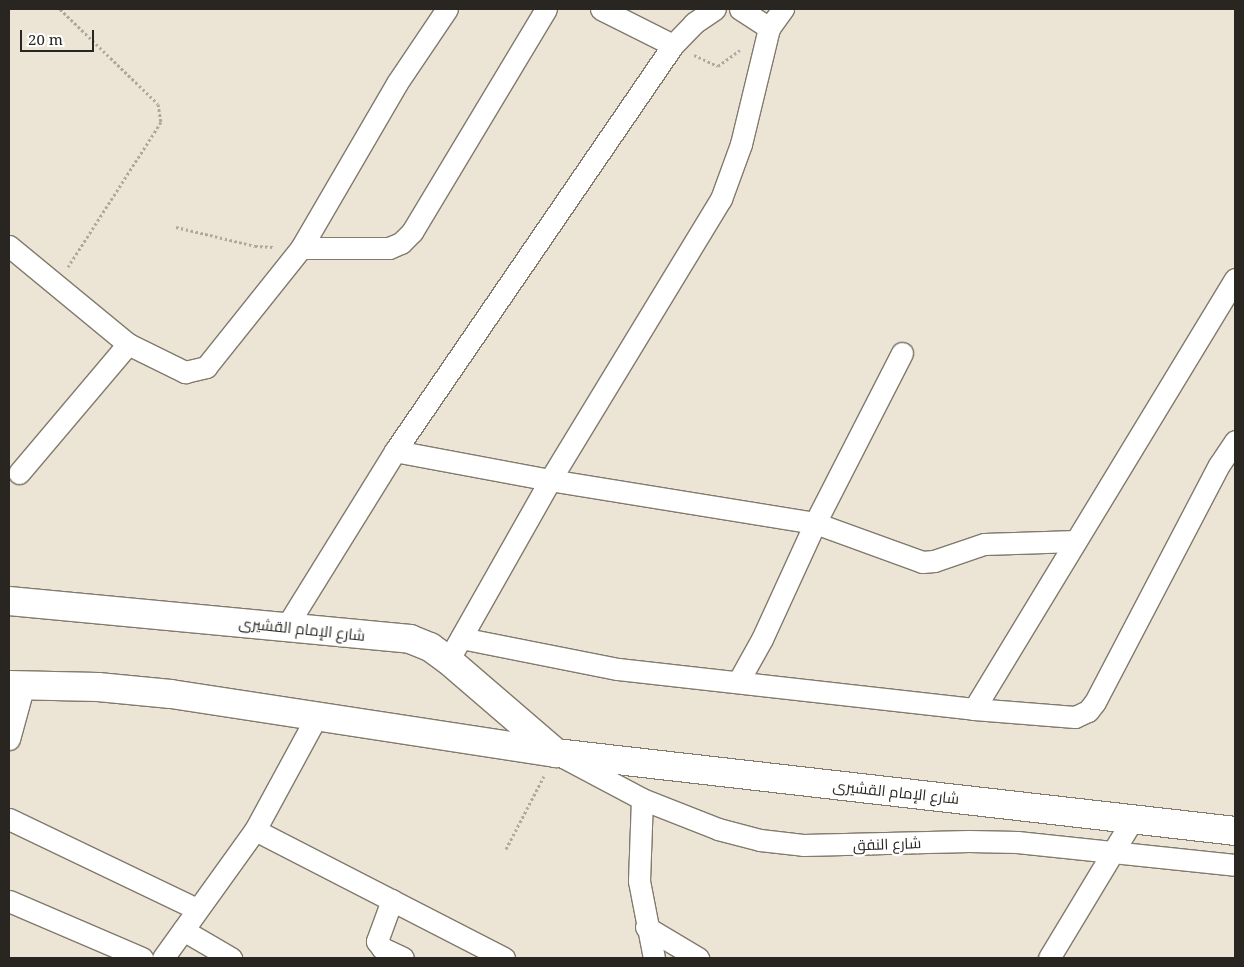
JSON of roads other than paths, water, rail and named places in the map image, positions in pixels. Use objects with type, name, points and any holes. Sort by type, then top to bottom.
[{"type":"street","points":[[9,246],[55,286],[128,344],[186,372],[206,367],[301,248],[397,83],[447,9]]},
{"type":"street","points":[[301,248],[389,248],[400,243],[412,232],[546,9]]},
{"type":"street","points":[[601,9],[673,45]]},
{"type":"street","points":[[286,627],[395,451],[673,45],[694,23],[715,9]]},
{"type":"street","points":[[740,9],[768,28]]},
{"type":"street","points":[[783,9],[768,28],[747,122],[721,199],[550,480],[454,649],[974,709],[1075,717],[1088,711],[1095,702],[1220,465],[1235,441]]},
{"type":"street","points":[[974,709],[1235,279]]},
{"type":"street","points":[[19,473],[128,344]]},
{"type":"street","points":[[738,682],[762,639],[815,523],[902,353]]},
{"type":"street","points":[[395,451],[550,480],[815,523],[922,562],[934,561],[962,549],[984,544],[1076,541]]},
{"type":"street","name":"شارع الإمام القشيرى","points":[[9,601],[410,640],[430,647],[454,649],[556,753]]},
{"type":"street","points":[[9,739],[16,684]]},
{"type":"street","name":"شارع الإمام القشيرى","points":[[16,684],[98,687],[171,694],[556,753],[1235,831]]},
{"type":"street","points":[[163,958],[255,830],[317,716]]},
{"type":"street","name":"شارع النفق","points":[[556,753],[642,799],[718,829],[760,840],[803,845],[969,840],[1066,846],[1114,853],[1235,865]]},
{"type":"street","points":[[642,799],[639,881],[646,927],[654,958]]},
{"type":"street","points":[[9,819],[197,909]]},
{"type":"street","points":[[1056,956],[1133,819]]},
{"type":"street","points":[[255,830],[504,958]]},
{"type":"street","points":[[392,900],[377,942],[382,948],[403,958]]},
{"type":"street","points":[[9,902],[142,958]]},
{"type":"street","points":[[646,927],[698,958]]},
{"type":"street","points":[[183,930],[231,958]]}]
